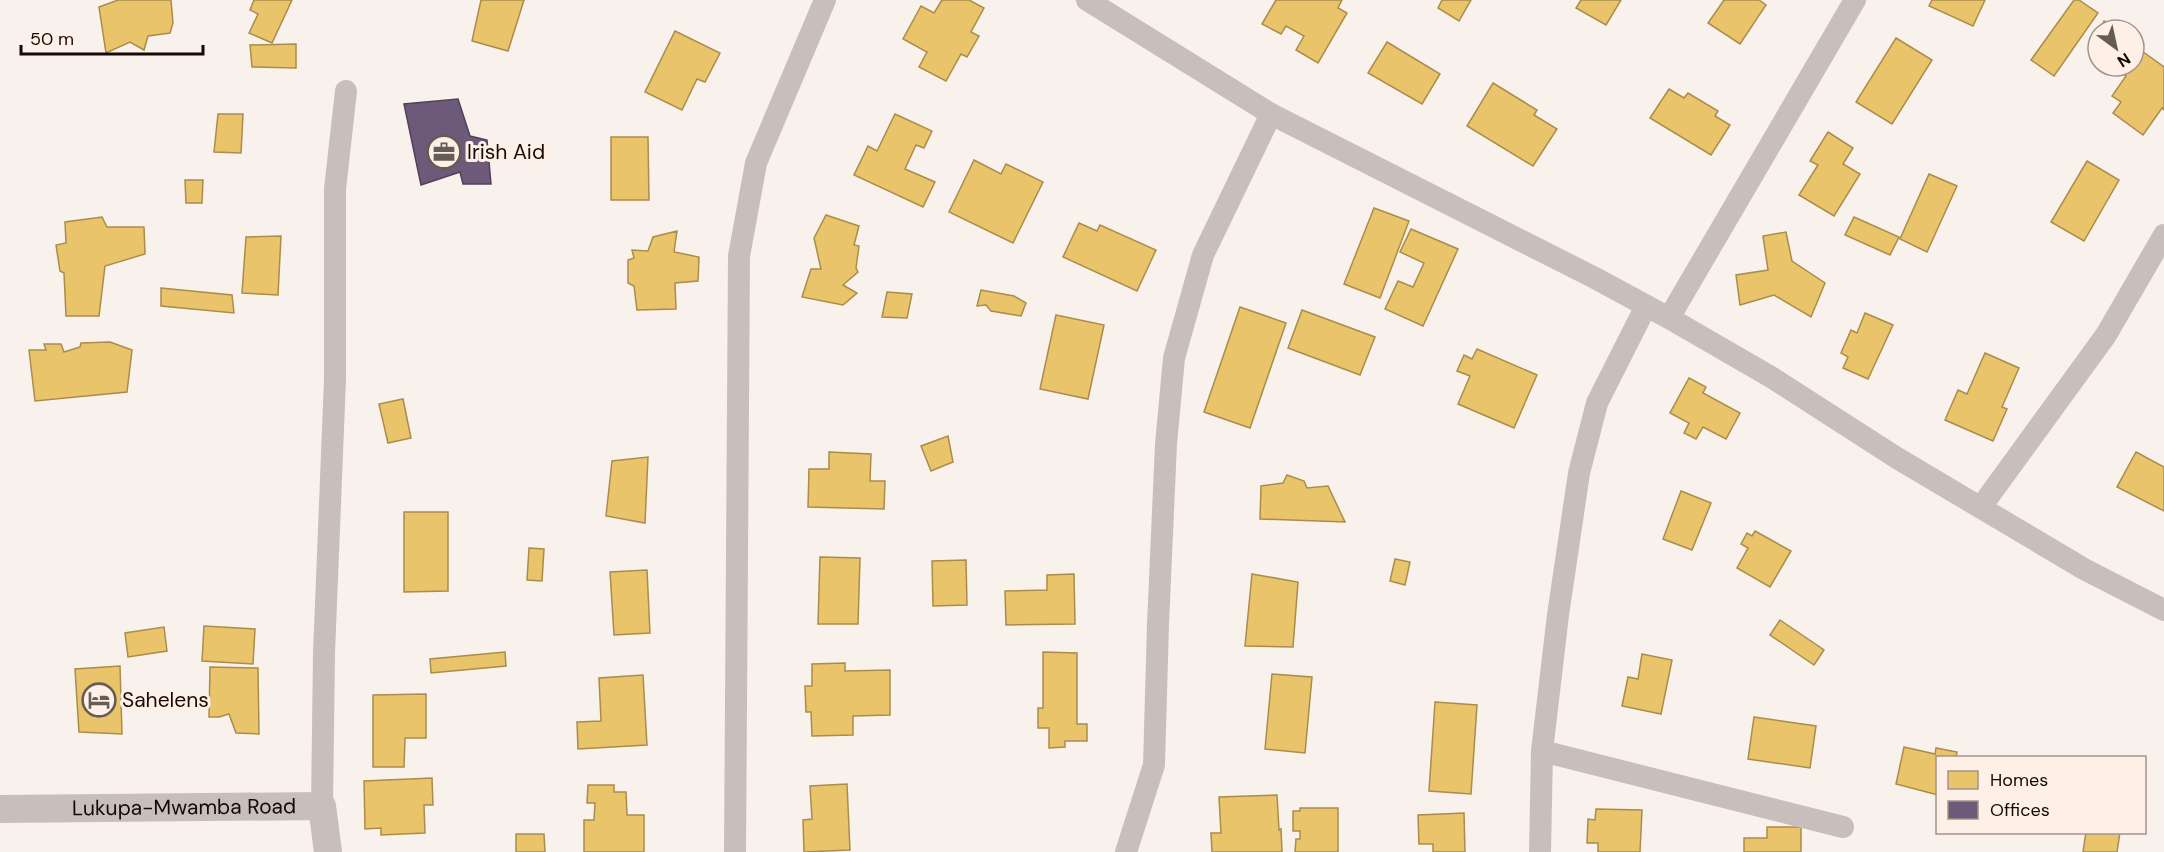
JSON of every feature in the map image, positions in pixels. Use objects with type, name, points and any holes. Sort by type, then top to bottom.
[{"type":"street","points":[[735,852],[739,256],[756,163],[825,0]]},
{"type":"street","points":[[1087,0],[1271,114],[1670,318],[1771,377],[1897,458],[2084,569],[2164,610]]},
{"type":"street","points":[[1670,318],[1855,0]]},
{"type":"street","points":[[322,806],[324,653],[335,379],[335,189],[346,91]]},
{"type":"street","points":[[1126,852],[1154,765],[1166,444],[1174,358],[1203,255],[1271,114]]},
{"type":"street","points":[[1981,507],[2106,335],[2164,235]]},
{"type":"street","points":[[1540,852],[1542,751],[1558,615],[1579,473],[1597,403],[1646,306]]},
{"type":"street","points":[[1542,751],[1843,827]]},
{"type":"street","name":"Lukupa-Mwamba Road","points":[[0,809],[322,806],[328,852]]},
{"type":"building: Homes","points":[[118,0],[171,0],[173,23],[170,33],[148,36],[144,50],[130,42],[106,53],[99,7]]},
{"type":"building: Homes","points":[[254,0],[292,0],[272,43],[249,33],[258,14],[250,10]]},
{"type":"building: Homes","points":[[481,0],[524,0],[508,51],[472,41]]},
{"type":"building: Homes","points":[[942,0],[969,0],[984,8],[971,32],[979,36],[967,57],[961,54],[946,81],[919,67],[927,52],[903,39],[921,6],[934,13]]},
{"type":"building: Homes","points":[[1276,0],[1342,0],[1338,8],[1347,13],[1318,63],[1296,50],[1304,36],[1286,26],[1281,34],[1262,24]]},
{"type":"building: Homes","points":[[1442,0],[1471,0],[1459,21],[1438,8]]},
{"type":"building: Homes","points":[[1581,0],[1621,0],[1606,25],[1576,8]]},
{"type":"building: Homes","points":[[1724,0],[1759,0],[1766,5],[1740,44],[1708,23]]},
{"type":"building: Homes","points":[[1932,0],[1985,0],[1973,26],[1929,6]]},
{"type":"building: Homes","points":[[2074,0],[2079,0],[2098,13],[2095,18],[2086,18],[2086,30],[2054,76],[2031,60]]},
{"type":"building: Homes","points":[[675,31],[720,53],[705,82],[697,79],[682,110],[645,92]]},
{"type":"building: Homes","points":[[1896,38],[1932,60],[1892,124],[1856,102]]},
{"type":"building: Homes","points":[[1387,42],[1440,74],[1422,104],[1368,73]]},
{"type":"building: Homes","points":[[296,44],[296,68],[252,67],[250,45]]},
{"type":"building: Homes","points":[[2146,54],[2164,67],[2164,110],[2162,108],[2143,135],[2113,113],[2121,102],[2112,96],[2125,78],[2146,78]]},
{"type":"building: Homes","points":[[1493,83],[1537,110],[1534,115],[1557,129],[1533,166],[1467,126]]},
{"type":"building: Homes","points":[[1669,89],[1684,98],[1688,93],[1718,111],[1715,116],[1730,125],[1711,155],[1650,118]]},
{"type":"building: Homes","points":[[218,114],[243,114],[241,153],[214,152]]},
{"type":"building: Homes","points":[[895,114],[932,131],[924,148],[916,145],[905,169],[935,182],[923,207],[854,175],[868,146],[877,151]]},
{"type":"building: Homes","points":[[1828,132],[1853,148],[1843,164],[1860,174],[1834,216],[1799,195],[1818,165],[1810,161]]},
{"type":"building: Homes","points":[[611,137],[648,137],[649,200],[611,200]]},
{"type":"building: Homes","points":[[974,160],[1001,174],[1006,164],[1043,182],[1013,243],[949,212]]},
{"type":"building: Homes","points":[[2087,161],[2119,180],[2084,241],[2051,222]]},
{"type":"building: Homes","points":[[1929,174],[1957,186],[1927,252],[1900,239]]},
{"type":"building: Homes","points":[[185,180],[203,180],[202,203],[186,203]]},
{"type":"building: Homes","points":[[1374,208],[1409,221],[1380,298],[1344,284]]},
{"type":"building: Homes","points":[[826,215],[859,226],[854,245],[859,246],[856,268],[858,272],[843,285],[857,293],[843,305],[802,297],[811,269],[821,269],[814,238]]},
{"type":"building: Homes","points":[[102,217],[107,227],[144,227],[145,254],[105,266],[99,316],[66,316],[64,273],[60,271],[56,245],[66,243],[65,222]]},
{"type":"building: Homes","points":[[1854,217],[1899,237],[1890,255],[1845,235]]},
{"type":"building: Homes","points":[[1079,223],[1097,231],[1100,225],[1156,250],[1137,291],[1063,257]]},
{"type":"building: Homes","points":[[1411,229],[1458,249],[1423,326],[1385,309],[1398,281],[1413,287],[1424,263],[1400,252]]},
{"type":"building: Homes","points":[[677,231],[674,252],[699,257],[698,281],[675,283],[676,309],[637,310],[634,286],[628,283],[628,260],[634,258],[632,250],[648,251],[653,237]]},
{"type":"building: Homes","points":[[1786,232],[1792,261],[1825,283],[1811,317],[1774,295],[1740,305],[1736,275],[1768,270],[1763,236]]},
{"type":"building: Homes","points":[[281,236],[278,295],[242,293],[246,237]]},
{"type":"building: Homes","points":[[161,288],[232,295],[234,313],[161,306]]},
{"type":"building: Homes","points":[[981,290],[1014,296],[1026,303],[1021,316],[991,311],[986,305],[977,306]]},
{"type":"building: Homes","points":[[887,292],[912,294],[907,318],[882,317]]},
{"type":"building: Homes","points":[[1240,307],[1286,323],[1250,428],[1204,412]]},
{"type":"building: Homes","points":[[1302,310],[1375,337],[1360,375],[1288,348]]},
{"type":"building: Homes","points":[[1865,313],[1893,325],[1868,379],[1843,368],[1848,357],[1841,353],[1851,330],[1857,333]]},
{"type":"building: Homes","points":[[1056,315],[1104,325],[1088,399],[1040,389]]},
{"type":"building: Homes","points":[[110,342],[132,350],[127,392],[35,401],[29,350],[46,350],[44,344],[61,344],[64,352],[80,347],[81,343]]},
{"type":"building: Homes","points":[[1477,349],[1537,375],[1514,428],[1458,404],[1470,376],[1457,371],[1464,355],[1472,359]]},
{"type":"building: Homes","points":[[1985,353],[2019,368],[2002,407],[2007,409],[1993,441],[1945,420],[1958,390],[1967,394]]},
{"type":"building: Homes","points":[[1689,378],[1706,387],[1703,393],[1740,413],[1726,439],[1703,427],[1696,439],[1684,433],[1689,423],[1670,413]]},
{"type":"building: Homes","points":[[403,399],[411,438],[388,443],[379,404]]},
{"type":"building: Homes","points":[[948,436],[953,462],[931,471],[921,446]]},
{"type":"building: Homes","points":[[829,452],[871,454],[870,481],[885,481],[884,509],[808,507],[809,469],[829,469]]},
{"type":"building: Homes","points":[[2136,452],[2164,467],[2164,511],[2117,487]]},
{"type":"building: Homes","points":[[648,457],[645,523],[606,516],[612,461]]},
{"type":"building: Homes","points":[[1287,475],[1304,481],[1307,488],[1328,486],[1345,522],[1260,519],[1261,486],[1283,483]]},
{"type":"building: Homes","points":[[1681,491],[1711,503],[1692,550],[1663,539]]},
{"type":"building: Homes","points":[[404,512],[448,512],[448,591],[404,592]]},
{"type":"building: Homes","points":[[1755,531],[1791,551],[1770,587],[1737,568],[1748,548],[1741,544],[1747,533],[1752,536]]},
{"type":"building: Homes","points":[[529,548],[544,549],[542,581],[527,580]]},
{"type":"building: Homes","points":[[820,557],[860,558],[858,624],[818,624]]},
{"type":"building: Homes","points":[[1395,559],[1410,562],[1405,585],[1390,581]]},
{"type":"building: Homes","points":[[966,560],[967,605],[933,606],[932,561]]},
{"type":"building: Homes","points":[[647,570],[650,633],[614,635],[610,572]]},
{"type":"building: Homes","points":[[1074,574],[1075,624],[1006,625],[1005,591],[1047,590],[1047,575]]},
{"type":"building: Homes","points":[[1252,574],[1298,582],[1293,647],[1245,646]]},
{"type":"building: Homes","points":[[1780,620],[1824,650],[1814,665],[1770,635]]},
{"type":"building: Homes","points":[[204,626],[255,629],[253,664],[202,661]]},
{"type":"building: Homes","points":[[164,627],[167,651],[128,657],[125,633]]},
{"type":"building: Homes","points":[[505,652],[506,666],[431,673],[430,659]]},
{"type":"building: Homes","points":[[1043,652],[1077,653],[1077,724],[1087,724],[1087,741],[1065,741],[1065,747],[1049,748],[1049,728],[1038,728],[1038,708],[1043,708]]},
{"type":"building: Homes","points":[[1642,654],[1672,660],[1661,714],[1622,706],[1628,677],[1638,679]]},
{"type":"building: Homes","points":[[845,663],[845,671],[890,670],[890,715],[853,716],[853,735],[812,736],[811,712],[806,712],[805,686],[812,686],[812,664]]},
{"type":"building: Homes","name":"Sahelens","points":[[120,666],[122,734],[79,732],[75,669]]},
{"type":"building: Homes","points":[[210,667],[258,668],[259,734],[236,733],[229,714],[209,717]]},
{"type":"building: Homes","points":[[1272,674],[1312,677],[1305,753],[1265,749]]},
{"type":"building: Homes","points":[[643,675],[647,745],[578,749],[577,722],[601,721],[599,678]]},
{"type":"building: Homes","points":[[426,694],[426,738],[405,738],[404,767],[373,767],[373,695]]},
{"type":"building: Homes","points":[[1435,702],[1477,705],[1471,794],[1429,791]]},
{"type":"building: Homes","points":[[1754,717],[1816,726],[1810,768],[1748,759]]},
{"type":"building: Homes","points":[[1904,747],[1935,754],[1936,748],[1957,752],[1956,756],[1936,756],[1936,794],[1896,784]]},
{"type":"building: Homes","points":[[432,778],[433,805],[424,805],[425,833],[381,835],[381,828],[365,829],[364,781]]},
{"type":"building: Homes","points":[[847,784],[850,850],[804,852],[803,820],[812,819],[810,786]]},
{"type":"building: Homes","points":[[588,785],[614,785],[614,792],[626,792],[627,815],[644,815],[644,852],[584,852],[584,820],[594,820],[595,803],[587,803]]},
{"type":"building: Homes","points":[[1277,795],[1282,852],[1212,852],[1211,833],[1221,833],[1219,797]]},
{"type":"building: Homes","points":[[1300,808],[1338,808],[1338,852],[1295,852],[1296,839],[1300,839],[1300,831],[1293,831],[1293,811],[1300,811]]},
{"type":"building: Homes","points":[[1596,809],[1642,810],[1640,852],[1598,852],[1598,843],[1587,843],[1588,819],[1595,820]]},
{"type":"building: Homes","points":[[1464,813],[1465,852],[1433,852],[1433,844],[1419,844],[1418,815]]},
{"type":"building: Homes","points":[[1767,827],[1801,827],[1801,852],[1744,852],[1744,838],[1767,838]]},
{"type":"building: Homes","points":[[516,834],[544,834],[545,852],[516,852]]},
{"type":"building: Homes","points":[[2086,834],[2120,834],[2117,852],[2083,852]]},
{"type":"building: Offices","points":[[458,99],[470,136],[487,140],[491,184],[463,184],[460,172],[421,185],[404,104]]},
{"type":"place","name":"Irish Aid","points":[[444,152]]},
{"type":"place","name":"Sahelens","points":[[99,700]]}]
